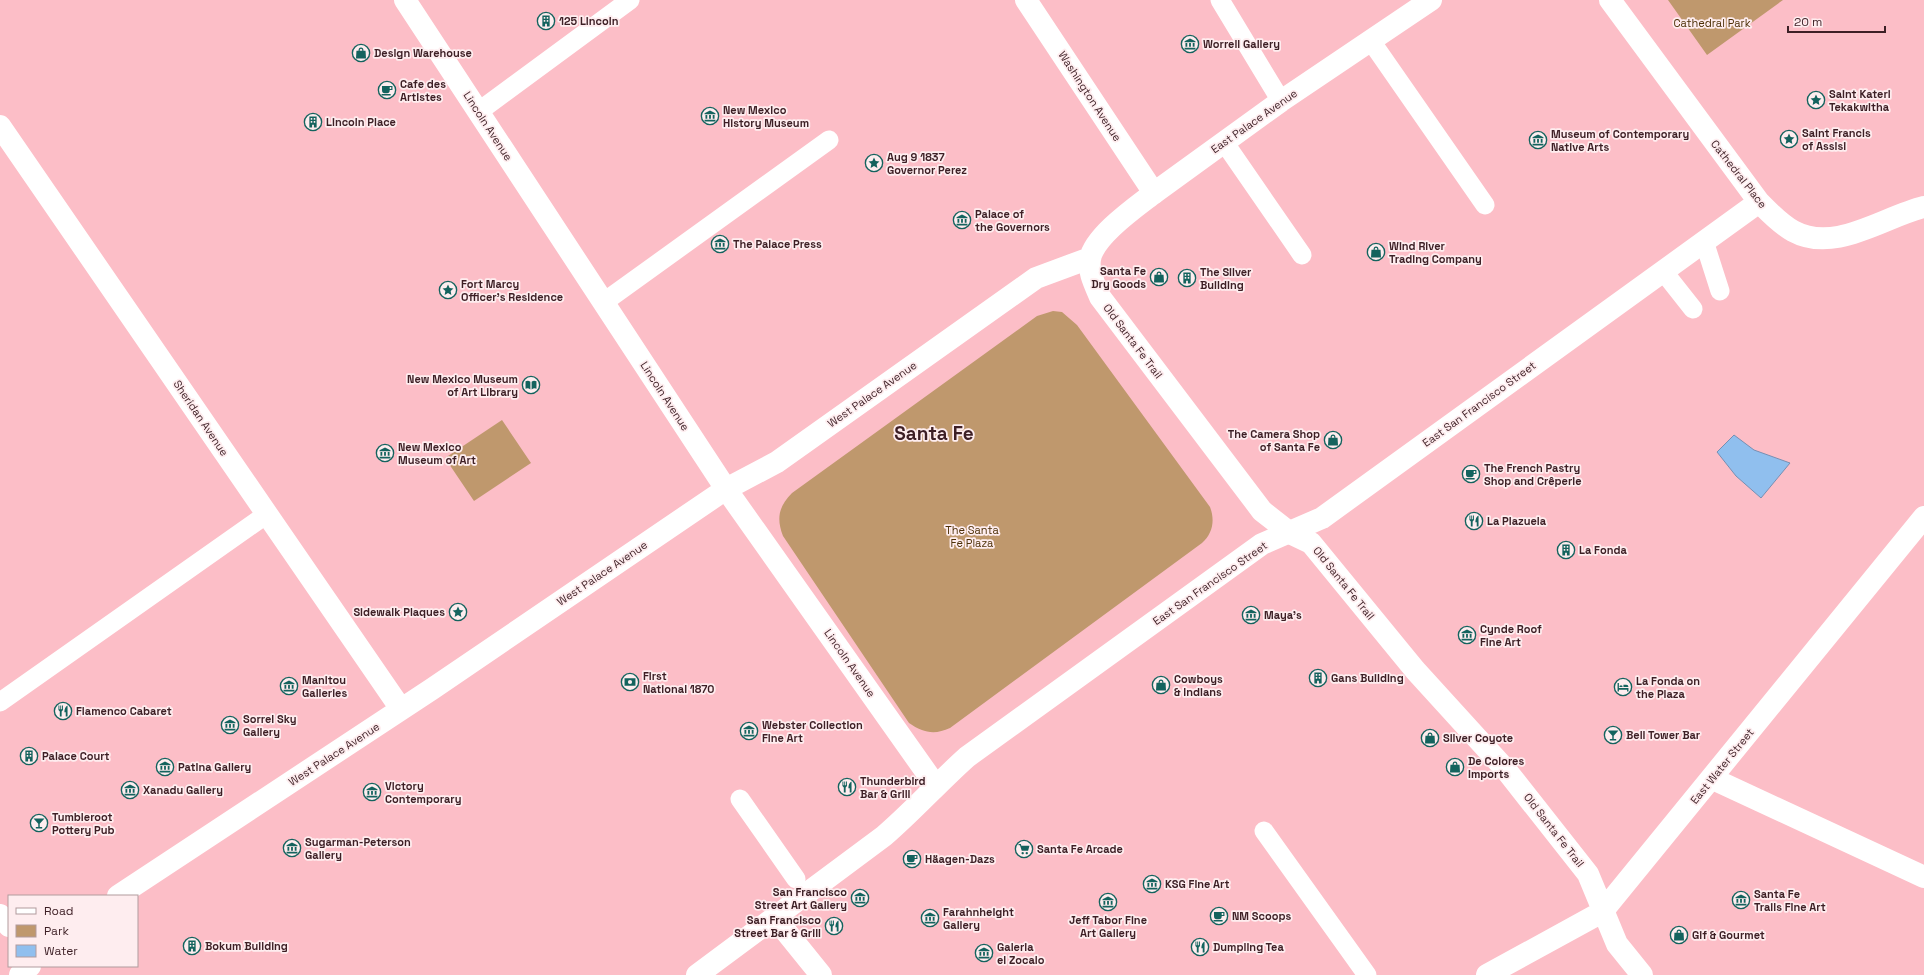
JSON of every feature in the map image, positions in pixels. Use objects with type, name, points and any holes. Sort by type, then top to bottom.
[{"type":"street","name":"Lincoln Avenue","points":[[405,0],[726,489],[936,786]]},
{"type":"street","name":"Washington Avenue","points":[[1026,0],[1154,193]]},
{"type":"street","name":"East Palace Avenue","points":[[1090,258],[1098,242],[1154,193],[1281,101],[1431,0]]},
{"type":"street","name":"Cathedral Place","points":[[1610,0],[1758,202],[1776,219],[1794,231],[1811,238],[1831,239],[1924,207]]},
{"type":"street","name":"Sheridan Avenue","points":[[0,126],[401,709]]},
{"type":"street","name":"East San Francisco Street","points":[[697,975],[884,836],[910,814],[936,786],[967,757],[1256,549],[1322,518],[1758,202]]},
{"type":"street","name":"West Palace Avenue","points":[[120,895],[401,709],[726,489],[777,462],[1036,278],[1090,258]]},
{"type":"street","name":"Old Santa Fe Trail","points":[[1090,258],[1090,272],[1100,297],[1248,494],[1262,511],[1290,533],[1312,543],[1415,670],[1506,770],[1588,874],[1602,912],[1617,944],[1642,975]]},
{"type":"street","name":"East Water Street","points":[[1487,975],[1602,912],[1713,779],[1924,517]]},
{"type":"street","points":[[1713,779],[1924,877]]},
{"type":"street","points":[[0,915],[8,925]]},
{"type":"street","points":[[775,918],[821,975]]},
{"type":"street","points":[[20,975],[29,967]]},
{"type":"lane","points":[[478,112],[630,0]]},
{"type":"lane","points":[[1220,0],[1281,101]]},
{"type":"lane","points":[[1371,41],[1485,205]]},
{"type":"lane","points":[[604,302],[829,140]]},
{"type":"lane","points":[[1224,142],[1302,255]]},
{"type":"lane","points":[[1704,241],[1720,292]]},
{"type":"lane","points":[[1663,271],[1694,309]]},
{"type":"lane","points":[[0,702],[267,514]]},
{"type":"lane","points":[[740,799],[796,879]]},
{"type":"lane","points":[[1264,832],[1367,975]]},
{"type":"green space","name":"Cathedral Park","points":[[1668,0],[1783,0],[1707,55]]},
{"type":"green space","name":"The Santa Fe Plaza","points":[[1053,311],[1062,312],[1077,325],[1210,507],[1213,521],[1211,531],[1202,543],[950,728],[939,732],[924,731],[909,723],[783,536],[779,518],[780,513],[784,503],[792,493],[1037,316]]},
{"type":"green space","points":[[502,420],[531,463],[474,501],[445,458]]},
{"type":"water","points":[[1734,435],[1754,450],[1790,463],[1761,498],[1736,476],[1717,452]]},
{"type":"place","name":"125 Lincoln","points":[[546,21]]},
{"type":"place","name":"Worrell Gallery","points":[[1190,44]]},
{"type":"place","name":"Design Warehouse","points":[[361,53]]},
{"type":"place","name":"Cafe des Artistes","points":[[387,90]]},
{"type":"place","name":"Saint Kateri Tekakwitha","points":[[1816,100]]},
{"type":"place","name":"New Mexico History Museum","points":[[710,116]]},
{"type":"place","name":"Lincoln Place","points":[[313,122]]},
{"type":"place","name":"Saint Francis of Assisi","points":[[1789,139]]},
{"type":"place","name":"Museum of Contemporary Native Arts","points":[[1538,140]]},
{"type":"place","name":"Aug 9 1837 Governor Perez","points":[[874,163]]},
{"type":"place","name":"Palace of the Governors","points":[[962,220]]},
{"type":"place","name":"The Palace Press","points":[[720,244]]},
{"type":"place","name":"Wind River Trading Company","points":[[1376,252]]},
{"type":"place","name":"Santa Fe Dry Goods","points":[[1159,277]]},
{"type":"place","name":"The Silver Building","points":[[1187,278]]},
{"type":"place","name":"Fort Marcy Officer's Residence","points":[[448,290]]},
{"type":"place","name":"New Mexico Museum of Art Library","points":[[531,385]]},
{"type":"place","name":"The Camera Shop of Santa Fe","points":[[1333,440]]},
{"type":"place","name":"New Mexico Museum of Art","points":[[385,453]]},
{"type":"place","name":"The French Pastry Shop and Crêperie","points":[[1471,474]]},
{"type":"place","name":"La Plazuela","points":[[1474,521]]},
{"type":"place","name":"La Fonda","points":[[1566,550]]},
{"type":"place","name":"Sidewalk Plaques","points":[[458,612]]},
{"type":"place","name":"Maya's","points":[[1251,615]]},
{"type":"place","name":"Cynde Roof Fine Art","points":[[1467,635]]},
{"type":"place","name":"Gans Building","points":[[1318,678]]},
{"type":"place","name":"First National 1870","points":[[630,682]]},
{"type":"place","name":"Cowboys & Indians","points":[[1161,685]]},
{"type":"place","name":"Manitou Galleries","points":[[289,686]]},
{"type":"place","name":"La Fonda on the Plaza","points":[[1623,687]]},
{"type":"place","name":"Flamenco Cabaret","points":[[63,711]]},
{"type":"place","name":"Sorrel Sky Gallery","points":[[230,725]]},
{"type":"place","name":"Webster Collection Fine Art","points":[[749,731]]},
{"type":"place","name":"Bell Tower Bar","points":[[1613,735]]},
{"type":"place","name":"Silver Coyote","points":[[1430,738]]},
{"type":"place","name":"Palace Court","points":[[29,756]]},
{"type":"place","name":"Patina Gallery","points":[[165,767]]},
{"type":"place","name":"De Colores Imports","points":[[1455,767]]},
{"type":"place","name":"Thunderbird Bar & Grill","points":[[847,787]]},
{"type":"place","name":"Xanadu Gallery","points":[[130,790]]},
{"type":"place","name":"Victory Contemporary","points":[[372,792]]},
{"type":"place","name":"Tumbleroot Pottery Pub","points":[[39,823]]},
{"type":"place","name":"Sugarman-Peterson Gallery","points":[[292,848]]},
{"type":"place","name":"Santa Fe Arcade","points":[[1024,849]]},
{"type":"place","name":"Häagen-Dazs","points":[[912,859]]},
{"type":"place","name":"KSG Fine Art","points":[[1152,884]]},
{"type":"place","name":"San Francisco Street Art Gallery","points":[[860,898]]},
{"type":"place","name":"Santa Fe Trails Fine Art","points":[[1741,900]]},
{"type":"place","name":"Jeff Tabor Fine Art Gallery","points":[[1108,902]]},
{"type":"place","name":"NM Scoops","points":[[1219,916]]},
{"type":"place","name":"Farahnheight Gallery","points":[[930,918]]},
{"type":"place","name":"San Francisco Street Bar & Grill","points":[[834,926]]},
{"type":"place","name":"Gif & Gourmet","points":[[1679,935]]},
{"type":"place","name":"Bokum Building","points":[[192,946]]},
{"type":"place","name":"Dumpling Tea","points":[[1200,947]]},
{"type":"place","name":"Galeria el Zocalo","points":[[984,953]]},
{"type":"district","name":"Santa Fe","points":[[934,433]]}]
